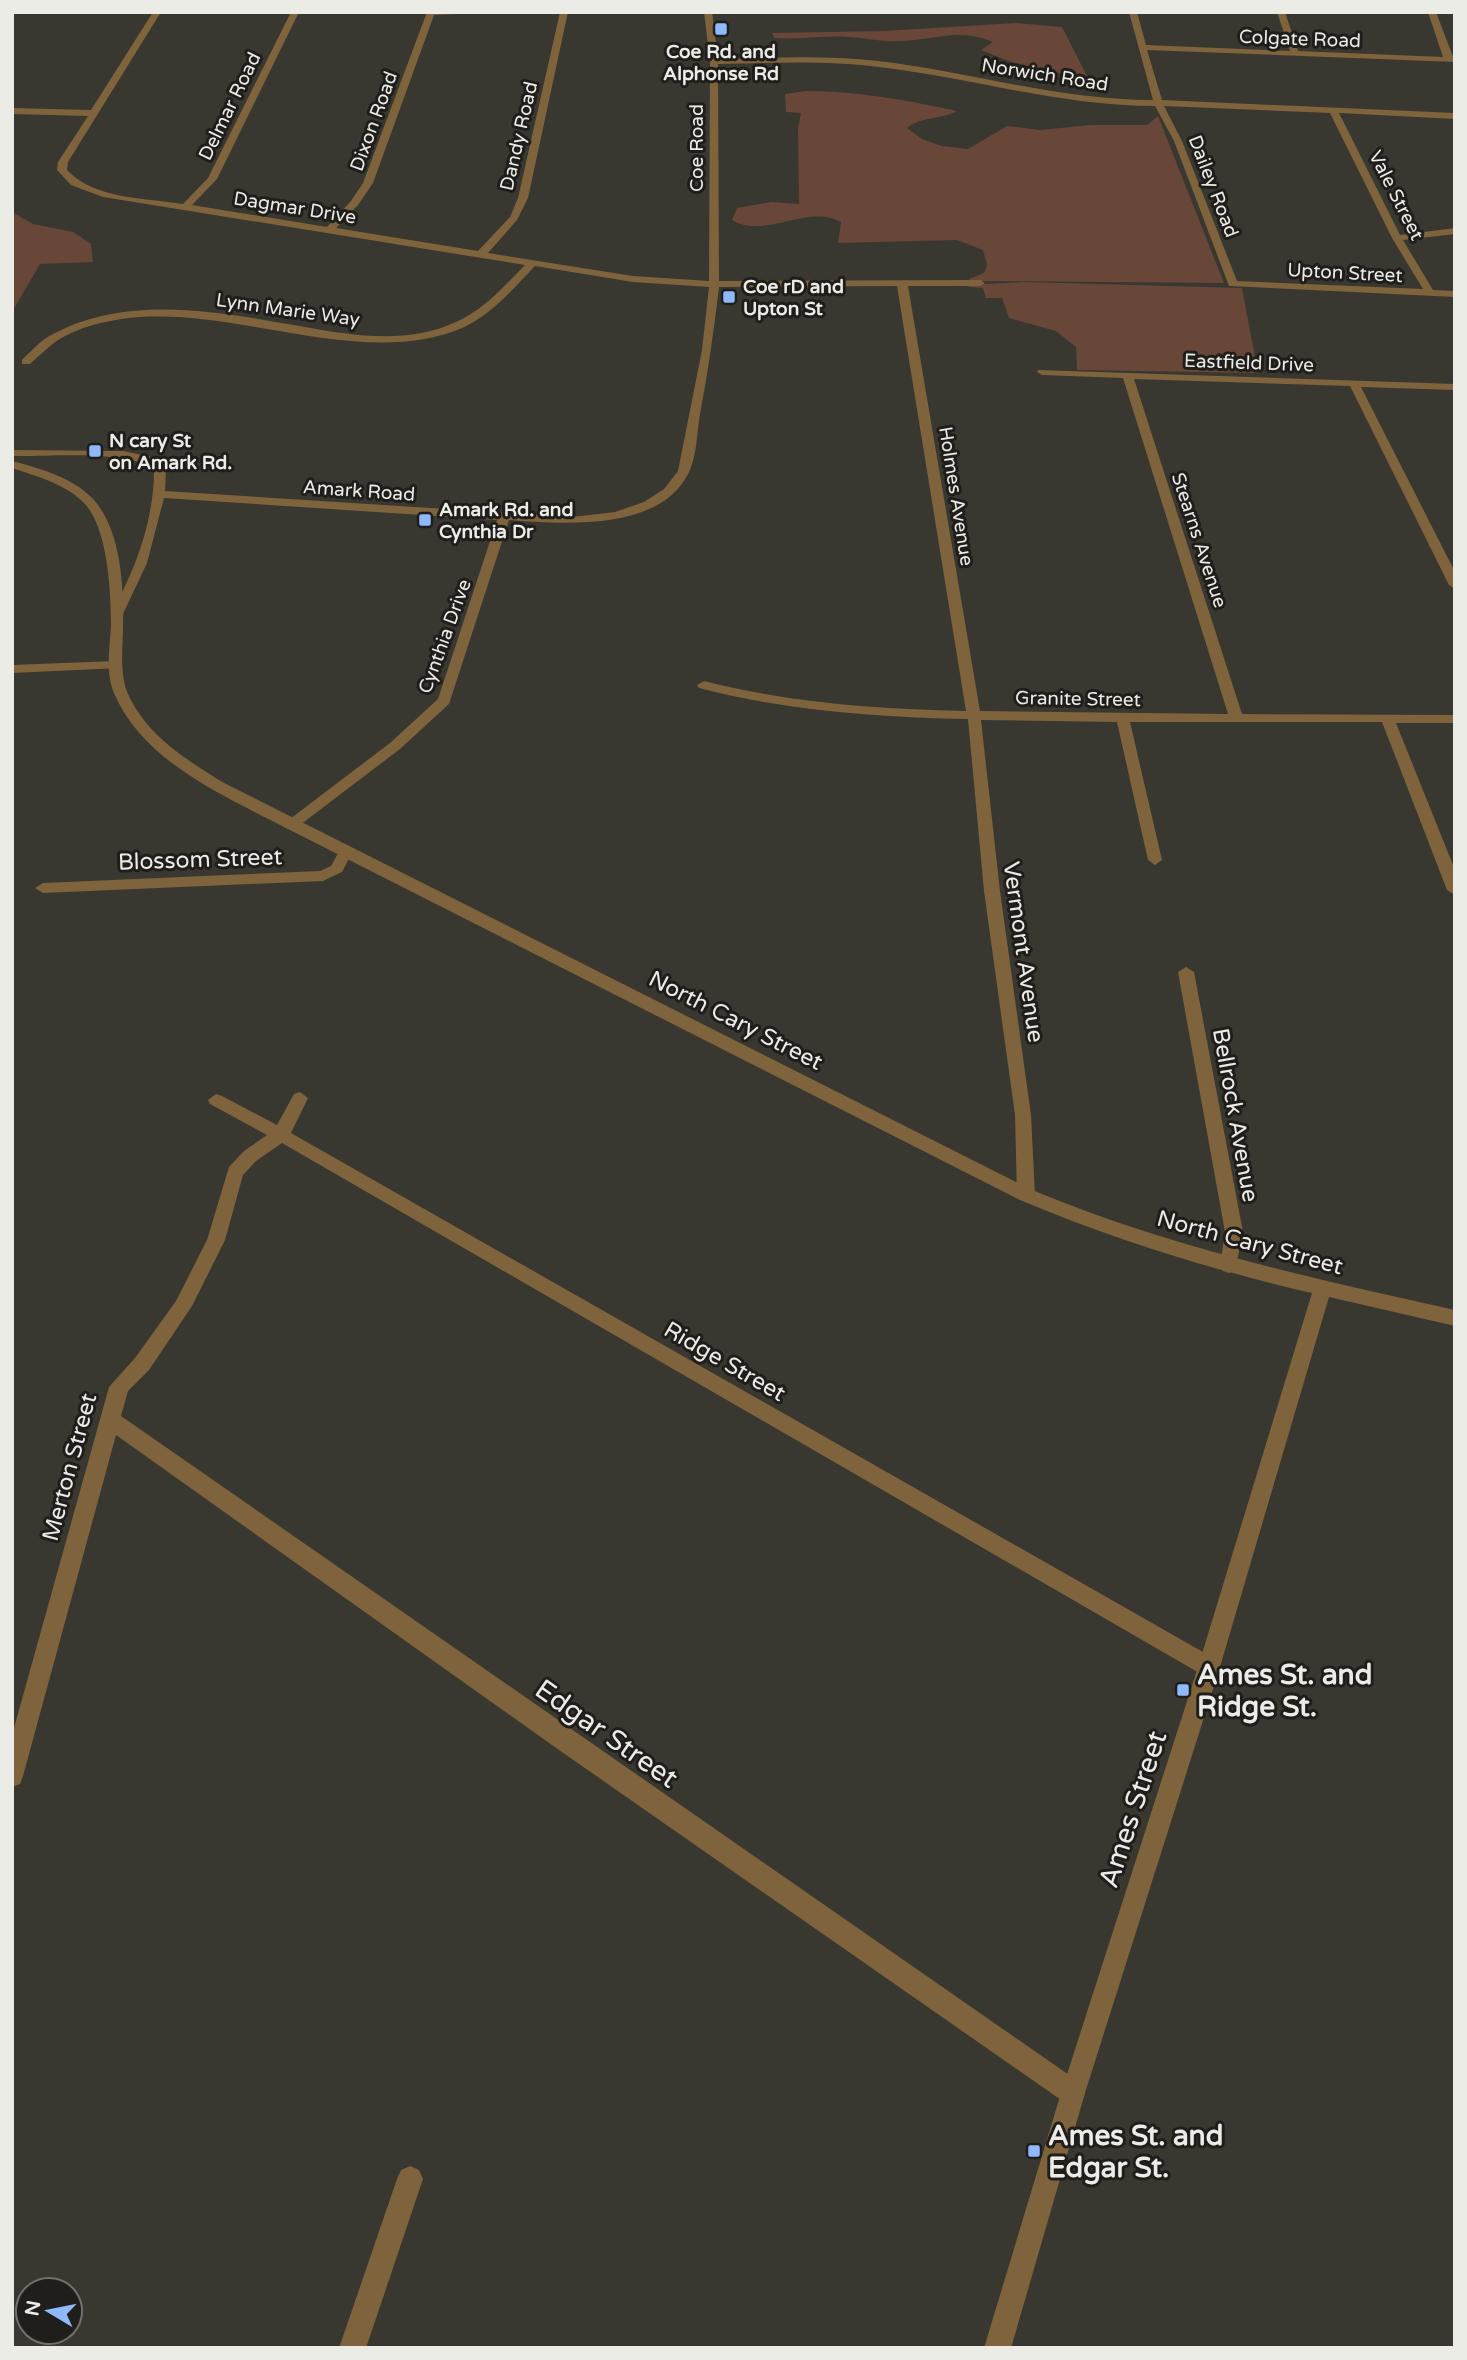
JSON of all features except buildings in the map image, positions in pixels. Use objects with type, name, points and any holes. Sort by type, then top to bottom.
[{"type":"street","name":"Dagmar Drive","points":[[157,12],[63,162],[62,170],[74,183],[103,194],[480,255],[633,279],[714,284]]},
{"type":"street","name":"Delmar Road","points":[[185,207],[212,179],[295,12]]},
{"type":"street","points":[[431,13],[492,12]]},
{"type":"street","name":"Dandy Road","points":[[480,255],[514,218],[523,198],[564,12]]},
{"type":"street","name":"Coe Road","points":[[708,12],[714,62],[714,284]]},
{"type":"street","name":"Dailey Road","points":[[1133,12],[1158,103],[1178,141],[1233,284]]},
{"type":"street","points":[[1281,12],[1295,53]]},
{"type":"street","points":[[1432,12],[1452,60]]},
{"type":"street","name":"Dixon Road","points":[[329,230],[355,203],[368,183],[431,13]]},
{"type":"street","name":"Colgate Road","points":[[1143,47],[1452,60]]},
{"type":"street","name":"Norwich Road","points":[[714,62],[818,60],[879,64],[1066,98],[1455,116]]},
{"type":"street","points":[[12,111],[93,113]]},
{"type":"street","name":"Vale Street","points":[[1334,111],[1397,238],[1430,293]]},
{"type":"street","points":[[1397,238],[1455,230]]},
{"type":"street","name":"Lynn Marie Way","points":[[26,362],[60,334],[87,324],[140,315],[229,317],[355,337],[421,337],[458,325],[478,315],[532,263]]},
{"type":"street","name":"Holmes Avenue","points":[[902,283],[974,715]]},
{"type":"street","points":[[714,284],[980,283]]},
{"type":"street","name":"Amark Road","points":[[162,494],[504,518],[572,520],[617,516],[648,505],[668,492],[684,471],[707,351],[714,284]]},
{"type":"street","name":"Upton Street","points":[[1233,284],[1455,294]]},
{"type":"street","name":"Eastfield Drive","points":[[1042,372],[1455,387]]},
{"type":"street","name":"Stearns Avenue","points":[[1127,375],[1236,717]]},
{"type":"street","points":[[1354,383],[1455,585]]},
{"type":"street","points":[[12,453],[124,454],[148,459],[160,469],[162,494]]},
{"type":"street","name":"North Cary Street","points":[[12,464],[58,482],[89,502],[105,529],[117,614],[115,666],[121,694],[139,723],[184,766],[291,825],[1026,1195],[1084,1221],[1230,1266],[1455,1318]]},
{"type":"street","name":"North Cary Street","points":[[117,614],[132,589],[162,494]]},
{"type":"street","name":"Cynthia Drive","points":[[291,825],[395,746],[444,701],[504,518]]},
{"type":"street","points":[[12,669],[115,666]]},
{"type":"street","name":"Granite Street","points":[[704,685],[741,696],[831,711],[1123,719],[1455,719]]},
{"type":"street","name":"Vermont Avenue","points":[[974,715],[992,891],[1023,1115],[1026,1195]]},
{"type":"street","points":[[1387,718],[1455,890]]},
{"type":"street","points":[[1123,719],[1155,860]]},
{"type":"street","name":"Blossom Street","points":[[43,888],[323,876],[337,869],[346,851]]},
{"type":"street","name":"Bellrock Avenue","points":[[1186,972],[1234,1232],[1230,1266]]},
{"type":"street","name":"Merton Street","points":[[12,1776],[119,1387],[142,1364],[188,1295],[216,1240],[235,1172],[250,1156],[281,1135],[300,1098]]},
{"type":"street","name":"Ridge Street","points":[[216,1100],[1209,1667]]},
{"type":"street","name":"Ames Street","points":[[997,2348],[1073,2093],[1209,1667],[1324,1288]]},
{"type":"street","name":"Edgar Street","points":[[110,1419],[579,1750],[1073,2093]]},
{"type":"street","points":[[352,2348],[410,2179]]},
{"type":"shaded area","points":[[1016,23],[1062,27],[1087,76],[1079,78],[1008,61],[981,50],[993,42],[968,36],[892,41],[840,37],[774,38],[772,33],[884,31]]},
{"type":"shaded area","points":[[806,91],[882,97],[957,111],[907,128],[922,139],[942,146],[968,149],[1007,126],[1040,130],[1090,125],[1147,125],[1158,116],[1224,283],[971,281],[969,279],[984,273],[987,265],[983,250],[957,240],[838,243],[841,222],[828,217],[815,216],[758,226],[732,220],[737,208],[771,202],[799,204],[798,128],[801,113],[786,112],[785,94]]},
{"type":"shaded area","points":[[12,212],[33,224],[73,232],[91,244],[93,262],[40,264],[12,312]]},
{"type":"shaded area","points":[[1024,282],[1242,288],[1258,373],[1077,370],[1076,347],[1056,331],[1009,318],[1002,298],[986,298],[983,288],[968,285]]},
{"type":"place","name":"Coe Rd. and Alphonse Rd","points":[[721,29]]},
{"type":"place","name":"Coe rD and Upton St","points":[[729,297]]},
{"type":"place","name":"N cary St on Amark Rd.","points":[[95,451]]},
{"type":"place","name":"Amark Rd. and Cynthia Dr","points":[[425,520]]},
{"type":"place","name":"Ames St. and Ridge St.","points":[[1183,1690]]},
{"type":"place","name":"Ames St. and Edgar St.","points":[[1034,2151]]}]
